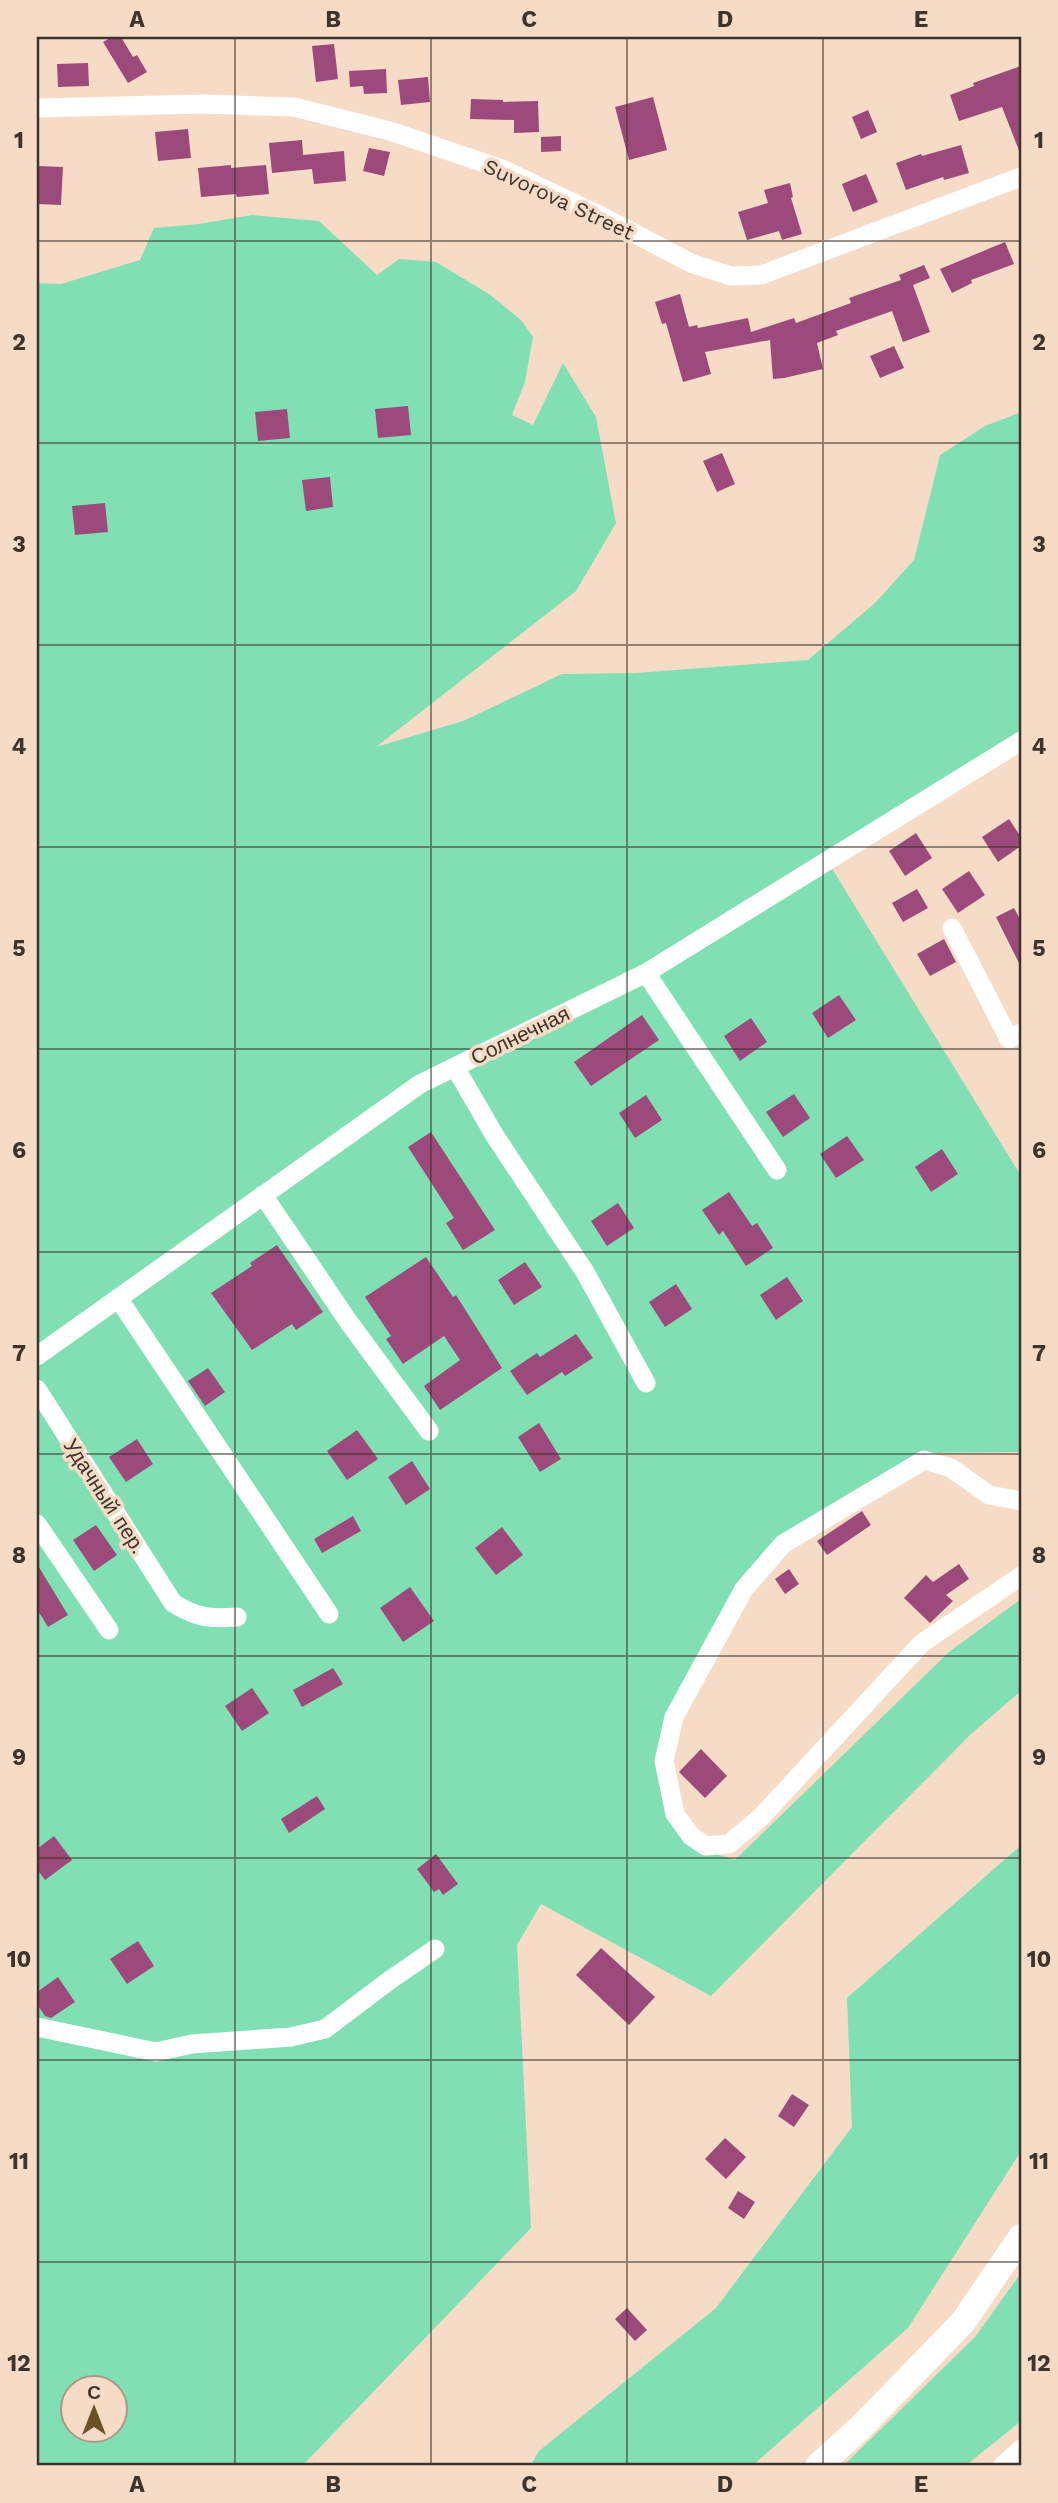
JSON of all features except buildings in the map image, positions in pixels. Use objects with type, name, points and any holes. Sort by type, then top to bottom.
[{"type":"main road","points":[[818,2466],[861,2427],[963,2322],[1021,2237]]},
{"type":"street","name":"Suvorova Street","points":[[37,108],[202,104],[294,107],[390,131],[502,169],[693,264],[731,276],[771,272],[1021,177]]},
{"type":"street","name":"Солнечная","points":[[37,1356],[420,1084],[646,973],[1021,741]]},
{"type":"street","points":[[952,928],[1015,1036]]},
{"type":"street","points":[[646,973],[777,1171]]},
{"type":"street","points":[[455,1067],[495,1136],[585,1272],[646,1383]]},
{"type":"street","points":[[263,1195],[348,1321],[429,1432]]},
{"type":"street","points":[[118,1298],[329,1615]]},
{"type":"street","name":"Удачный пер.","points":[[37,1389],[173,1602],[192,1615],[216,1619],[237,1617]]},
{"type":"street","points":[[1021,1502],[989,1496],[951,1468],[924,1460],[782,1544],[744,1589],[674,1717],[664,1761],[675,1814],[691,1836],[706,1846],[729,1844],[761,1817],[922,1643],[1021,1576]]},
{"type":"street","points":[[37,1524],[109,1630]]},
{"type":"street","points":[[37,2027],[156,2052],[192,2044],[291,2037],[325,2029],[435,1949]]},
{"type":"street","points":[[1002,2466],[1021,2449]]},
{"type":"green space","points":[[252,215],[319,221],[377,275],[399,259],[436,262],[489,294],[521,320],[533,337],[525,382],[512,415],[533,425],[563,363],[596,417],[616,523],[576,591],[376,747],[463,721],[562,674],[636,673],[808,660],[875,603],[914,560],[940,455],[985,426],[1021,412],[1021,740],[823,854],[1021,1176],[1021,1452],[918,1453],[740,1584],[670,1751],[687,1845],[735,1860],[949,1652],[1021,1599],[1021,1691],[971,1734],[711,1996],[541,1904],[517,1945],[531,2228],[302,2466],[37,2466],[37,283],[61,284],[140,260],[154,228]]},
{"type":"green space","points":[[1021,1845],[1021,2151],[908,2328],[752,2466],[530,2466],[539,2451],[716,2308],[852,2127],[847,1998]]},
{"type":"green space","points":[[1021,2273],[1021,2421],[965,2466],[843,2466],[975,2337]]}]
